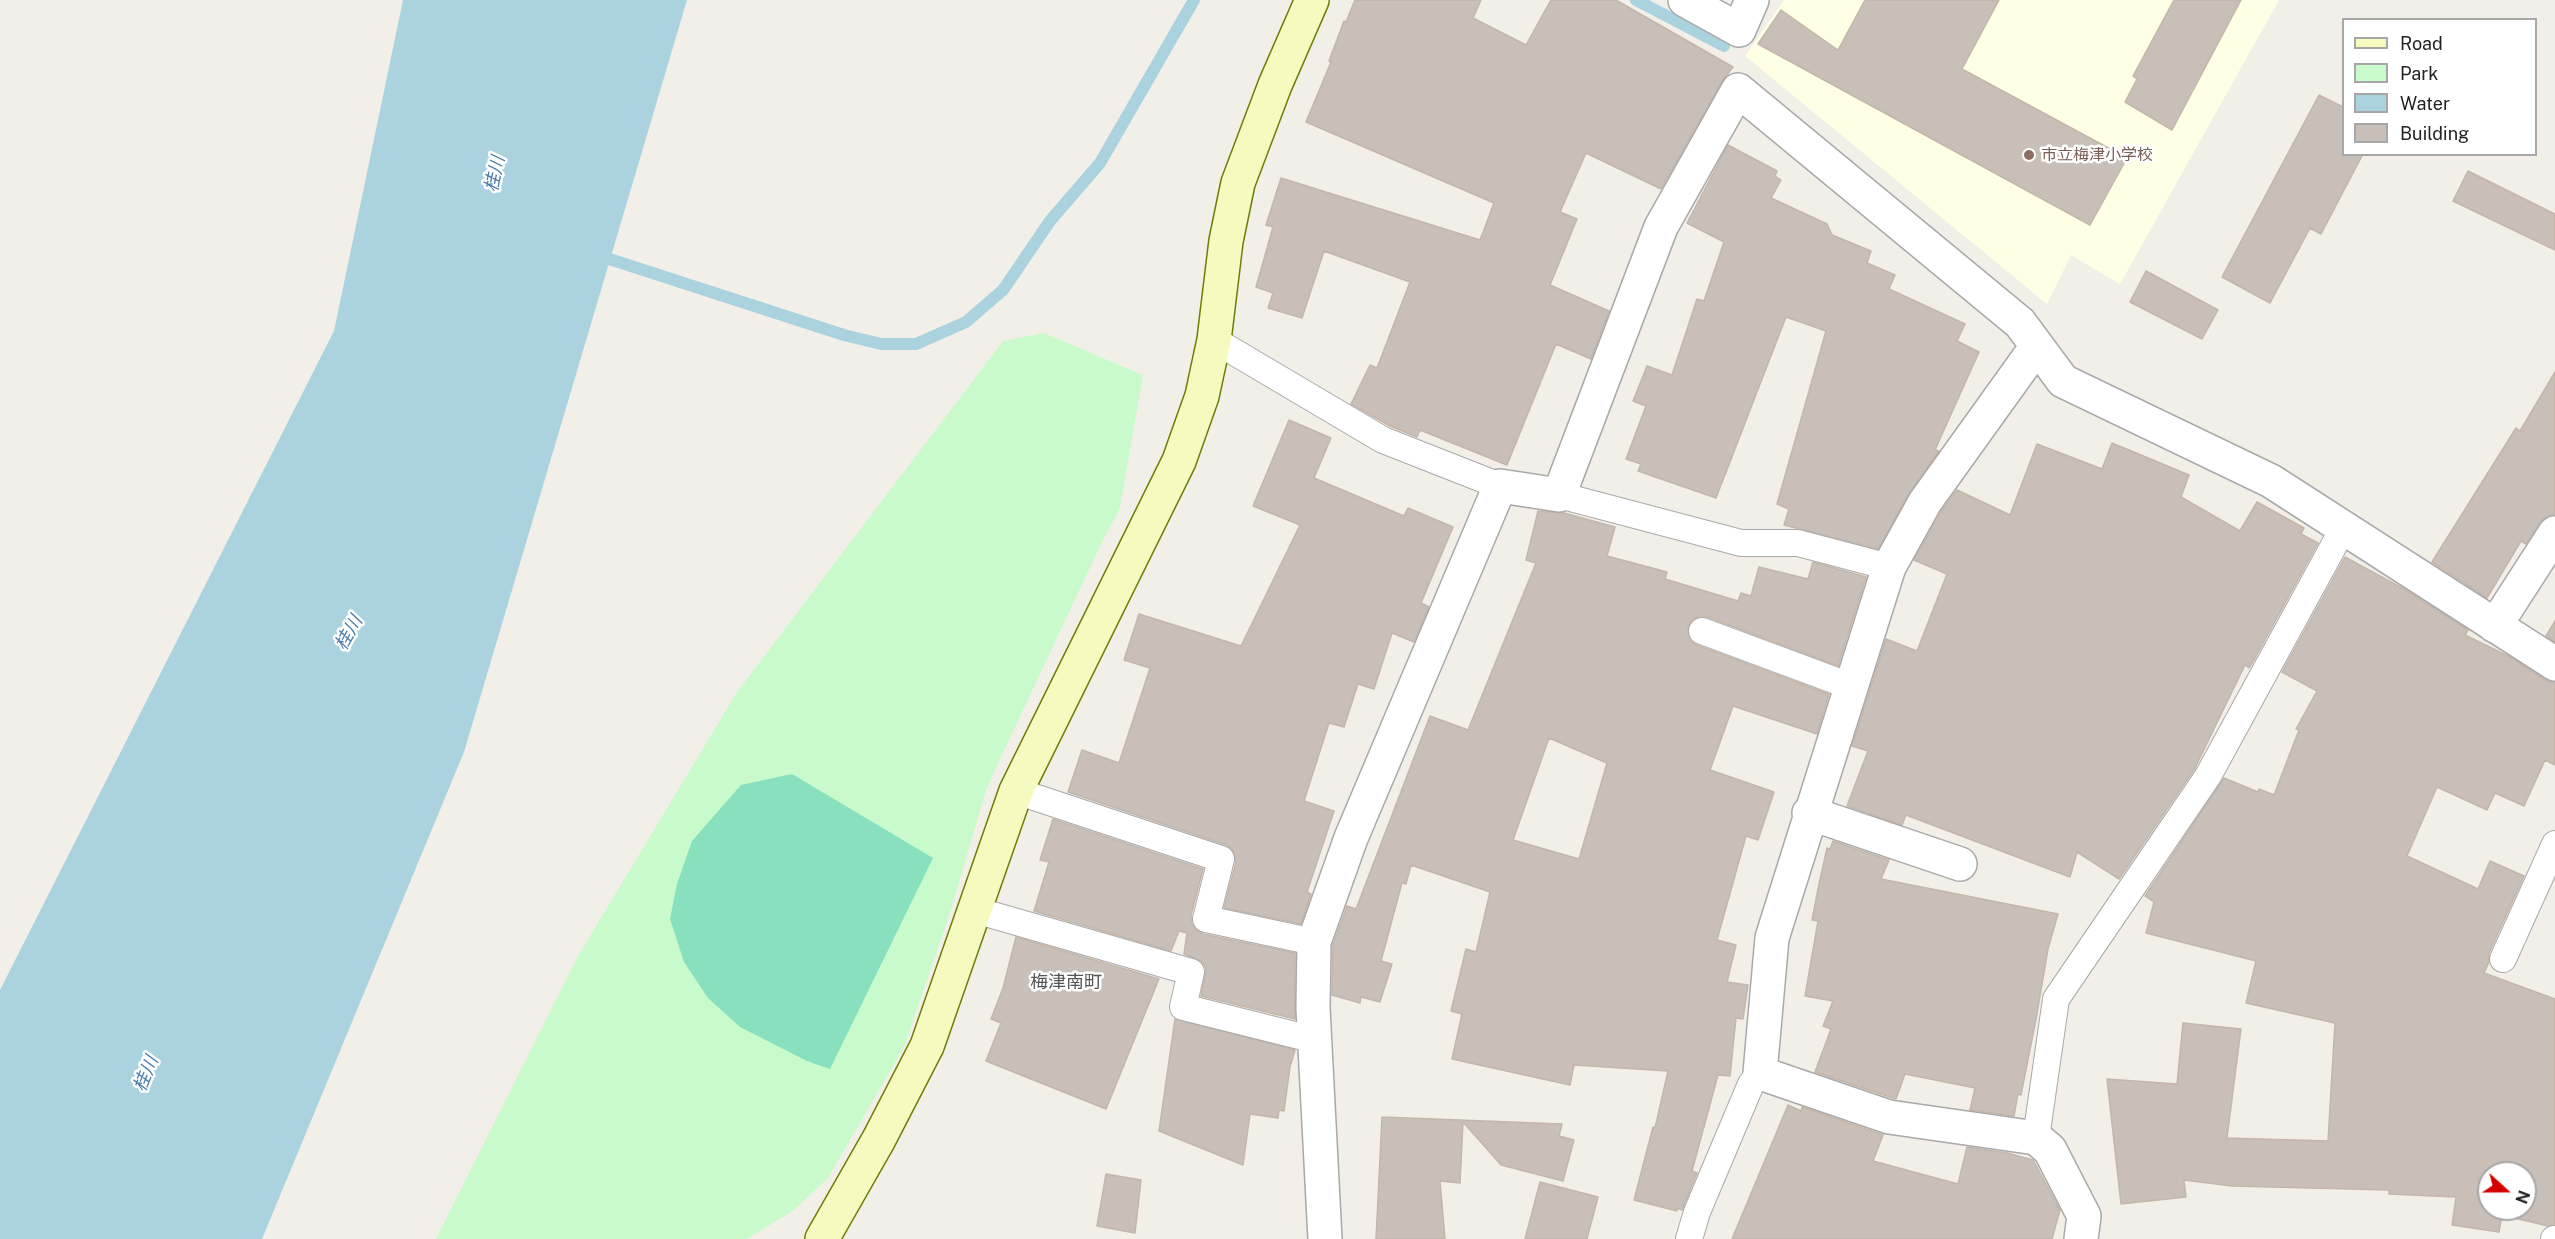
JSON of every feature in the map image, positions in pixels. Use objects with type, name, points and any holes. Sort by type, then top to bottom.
[{"type":"street","points":[[822,1239],[879,1139],[927,1046],[1016,791],[1179,461],[1202,396],[1214,340],[1226,241],[1238,183],[1275,85],[1312,0]]},
{"type":"street","points":[[1685,0],[1739,30],[1752,0]]},
{"type":"street","points":[[1325,1239],[1315,1040],[1314,942],[1351,838],[1500,486],[1559,495],[1662,227],[1738,90],[2020,323],[2063,381],[2271,481],[2555,664]]},
{"type":"street","points":[[2037,346],[1925,502],[1889,567],[1809,813],[1772,938],[1760,1073],[1889,1117],[2036,1138],[2050,1150],[2084,1216],[2081,1239]]},
{"type":"street","points":[[2495,626],[2555,533]]},
{"type":"street","points":[[1809,813],[1960,864]]},
{"type":"lane","points":[[1214,340],[1383,440],[1500,486]]},
{"type":"lane","points":[[1559,495],[1741,543],[1798,543],[1889,567]]},
{"type":"lane","points":[[2036,1138],[2056,999],[2208,776],[2344,527]]},
{"type":"lane","points":[[1702,631],[1850,686]]},
{"type":"lane","points":[[1016,791],[1221,859],[1206,919],[1314,942]]},
{"type":"lane","points":[[2503,959],[2555,844]]},
{"type":"lane","points":[[975,909],[1191,972],[1183,1007],[1315,1040]]},
{"type":"lane","points":[[1689,1239],[1697,1212],[1751,1084],[1760,1073]]},
{"type":"shaded area","name":"市立梅津小学校","points":[[1784,0],[2279,0],[2120,284],[2071,255],[2047,304],[1745,56]]},
{"type":"green space","points":[[1044,333],[1143,375],[1120,508],[987,787],[950,913],[904,1047],[828,1178],[794,1210],[747,1239],[436,1239],[578,956],[737,692],[1003,341]]},
{"type":"green space","points":[[792,774],[933,858],[830,1069],[807,1061],[740,1027],[708,998],[684,962],[670,919],[677,884],[692,841],[741,785]]},
{"type":"water","name":"桂川","points":[[403,0],[687,0],[464,752],[262,1239],[0,1239],[0,990],[334,331]]},
{"type":"building","points":[[1355,0],[1481,0],[1473,18],[1526,45],[1551,0],[1616,0],[1733,67],[1722,81],[1661,189],[1586,153],[1560,212],[1577,219],[1550,285],[1609,311],[1591,359],[1556,344],[1507,465],[1420,430],[1417,437],[1390,426],[1351,404],[1370,365],[1377,368],[1410,282],[1324,251],[1302,318],[1268,308],[1273,293],[1256,287],[1273,227],[1266,225],[1281,178],[1480,240],[1494,203],[1306,122],[1331,62],[1329,61],[1344,21],[1346,22]]},
{"type":"building","points":[[1865,0],[1999,0],[1962,69],[2127,158],[2090,225],[1758,44],[1781,10],[1838,50]]},
{"type":"building","points":[[2174,0],[2241,0],[2172,130],[2125,102],[2137,79],[2133,76]]},
{"type":"building","points":[[2319,95],[2342,106],[2342,156],[2362,156],[2321,234],[2310,228],[2270,303],[2222,277]]},
{"type":"building","points":[[1728,145],[1777,171],[1775,176],[1781,180],[1771,198],[1827,224],[1832,235],[1871,251],[1867,263],[1895,275],[1889,289],[1965,324],[1957,341],[1979,352],[1935,450],[1939,451],[1909,493],[1878,549],[1784,525],[1789,509],[1777,504],[1826,331],[1786,317],[1716,498],[1638,471],[1641,464],[1626,459],[1646,406],[1633,401],[1647,366],[1672,375],[1697,299],[1704,301],[1724,242],[1687,223]]},
{"type":"building","points":[[2468,171],[2555,214],[2555,250],[2453,201]]},
{"type":"building","points":[[2146,271],[2218,310],[2202,339],[2130,302]]},
{"type":"building","points":[[2555,372],[2555,514],[2547,516],[2540,522],[2526,544],[2521,541],[2487,598],[2432,562],[2516,428],[2520,431]]},
{"type":"building","points":[[1289,420],[1331,438],[1314,478],[1404,516],[1408,508],[1453,527],[1421,603],[1429,607],[1414,642],[1392,633],[1374,689],[1358,684],[1344,727],[1329,723],[1304,801],[1334,811],[1307,892],[1311,894],[1301,924],[1224,908],[1236,862],[1232,849],[1226,845],[1068,792],[1082,750],[1119,763],[1150,668],[1124,660],[1139,614],[1241,646],[1300,525],[1253,506]]},
{"type":"building","points":[[2112,443],[2189,475],[2181,497],[2240,531],[2257,502],[2304,528],[2301,534],[2318,543],[2249,668],[2245,665],[2195,768],[2119,879],[2077,852],[2070,877],[1906,815],[1902,825],[1847,806],[1868,751],[1852,746],[1886,639],[1917,651],[1947,574],[1914,560],[1941,512],[1957,490],[2010,515],[2037,444],[2102,469]]},
{"type":"building","points":[[1538,511],[1564,513],[1615,527],[1607,556],[1667,572],[1665,579],[1738,601],[1741,593],[1751,596],[1759,567],[1808,579],[1813,562],[1866,577],[1838,666],[1707,617],[1700,616],[1693,619],[1688,626],[1690,640],[1697,645],[1829,694],[1817,734],[1733,706],[1710,770],[1774,792],[1758,840],[1746,836],[1717,940],[1736,945],[1727,982],[1748,985],[1743,1019],[1736,1018],[1730,1076],[1718,1075],[1692,1171],[1697,1173],[1682,1210],[1677,1208],[1677,1211],[1634,1200],[1653,1127],[1655,1128],[1668,1071],[1574,1065],[1570,1085],[1452,1059],[1462,1014],[1451,1011],[1466,949],[1476,952],[1490,892],[1411,865],[1406,884],[1402,883],[1381,961],[1392,964],[1380,1002],[1361,997],[1360,1003],[1332,995],[1333,945],[1347,906],[1356,909],[1430,716],[1468,730],[1536,563],[1526,560]],"holes":[[[1549,738],[1607,763],[1579,859],[1513,840]]]},
{"type":"building","points":[[2345,557],[2402,588],[2468,630],[2465,635],[2510,657],[2545,680],[2555,683],[2555,765],[2545,760],[2524,806],[2495,793],[2487,810],[2437,787],[2407,856],[2478,889],[2490,861],[2524,876],[2489,953],[2489,962],[2484,973],[2555,999],[2555,1224],[2548,1226],[2527,1221],[2537,1221],[2537,1161],[2477,1161],[2477,1221],[2501,1221],[2499,1232],[2452,1225],[2456,1197],[2389,1194],[2389,1190],[2232,1186],[2184,1180],[2186,1197],[2121,1204],[2107,1079],[2177,1084],[2183,1023],[2241,1029],[2227,1138],[2328,1141],[2335,1023],[2246,1003],[2256,961],[2146,933],[2154,902],[2145,896],[2224,778],[2258,792],[2259,789],[2274,795],[2299,730],[2296,729],[2317,691],[2282,672]]},
{"type":"building","points":[[2555,621],[2555,642],[2546,636]]},
{"type":"building","points":[[1053,819],[1203,869],[1191,915],[1192,924],[1203,934],[1295,953],[1295,1019],[1201,996],[1206,968],[1201,961],[1184,954],[1187,933],[1179,931],[1171,951],[1034,911],[1049,862],[1040,860]]},
{"type":"building","points":[[1833,841],[1889,860],[1881,879],[2058,914],[2048,949],[2021,1095],[2018,1094],[2014,1116],[1970,1110],[1975,1088],[1905,1074],[1896,1099],[1815,1072],[1831,1029],[1823,1026],[1833,1001],[1805,996],[1818,921],[1812,920],[1827,848],[1830,849]]},
{"type":"building","points":[[1016,937],[1159,979],[1106,1109],[986,1061],[1001,1023],[991,1019],[1003,988]]},
{"type":"building","points":[[1175,1019],[1295,1050],[1290,1067],[1284,1111],[1279,1110],[1278,1118],[1250,1114],[1243,1165],[1159,1131]]},
{"type":"building","points":[[1788,1105],[1801,1111],[1802,1107],[1883,1135],[1873,1161],[1958,1184],[1967,1147],[2007,1153],[2033,1160],[2060,1210],[2052,1239],[1732,1239]]},
{"type":"building","points":[[1382,1117],[1562,1124],[1559,1136],[1574,1140],[1563,1181],[1501,1165],[1463,1122],[1460,1183],[1440,1181],[1445,1239],[1376,1239]]},
{"type":"building","points":[[1106,1174],[1141,1180],[1135,1233],[1097,1226]]},
{"type":"building","points":[[1540,1182],[1598,1197],[1587,1239],[1525,1239]]},
{"type":"waterway","points":[[597,255],[844,335],[881,344],[916,344],[966,322],[1003,290],[1050,221],[1100,163],[1194,0]]},
{"type":"waterway","points":[[1636,0],[1724,46]]},
{"type":"place","name":"市立梅津小学校","points":[[2029,155]]},
{"type":"district","name":"梅津南町","points":[[1066,982]]}]
